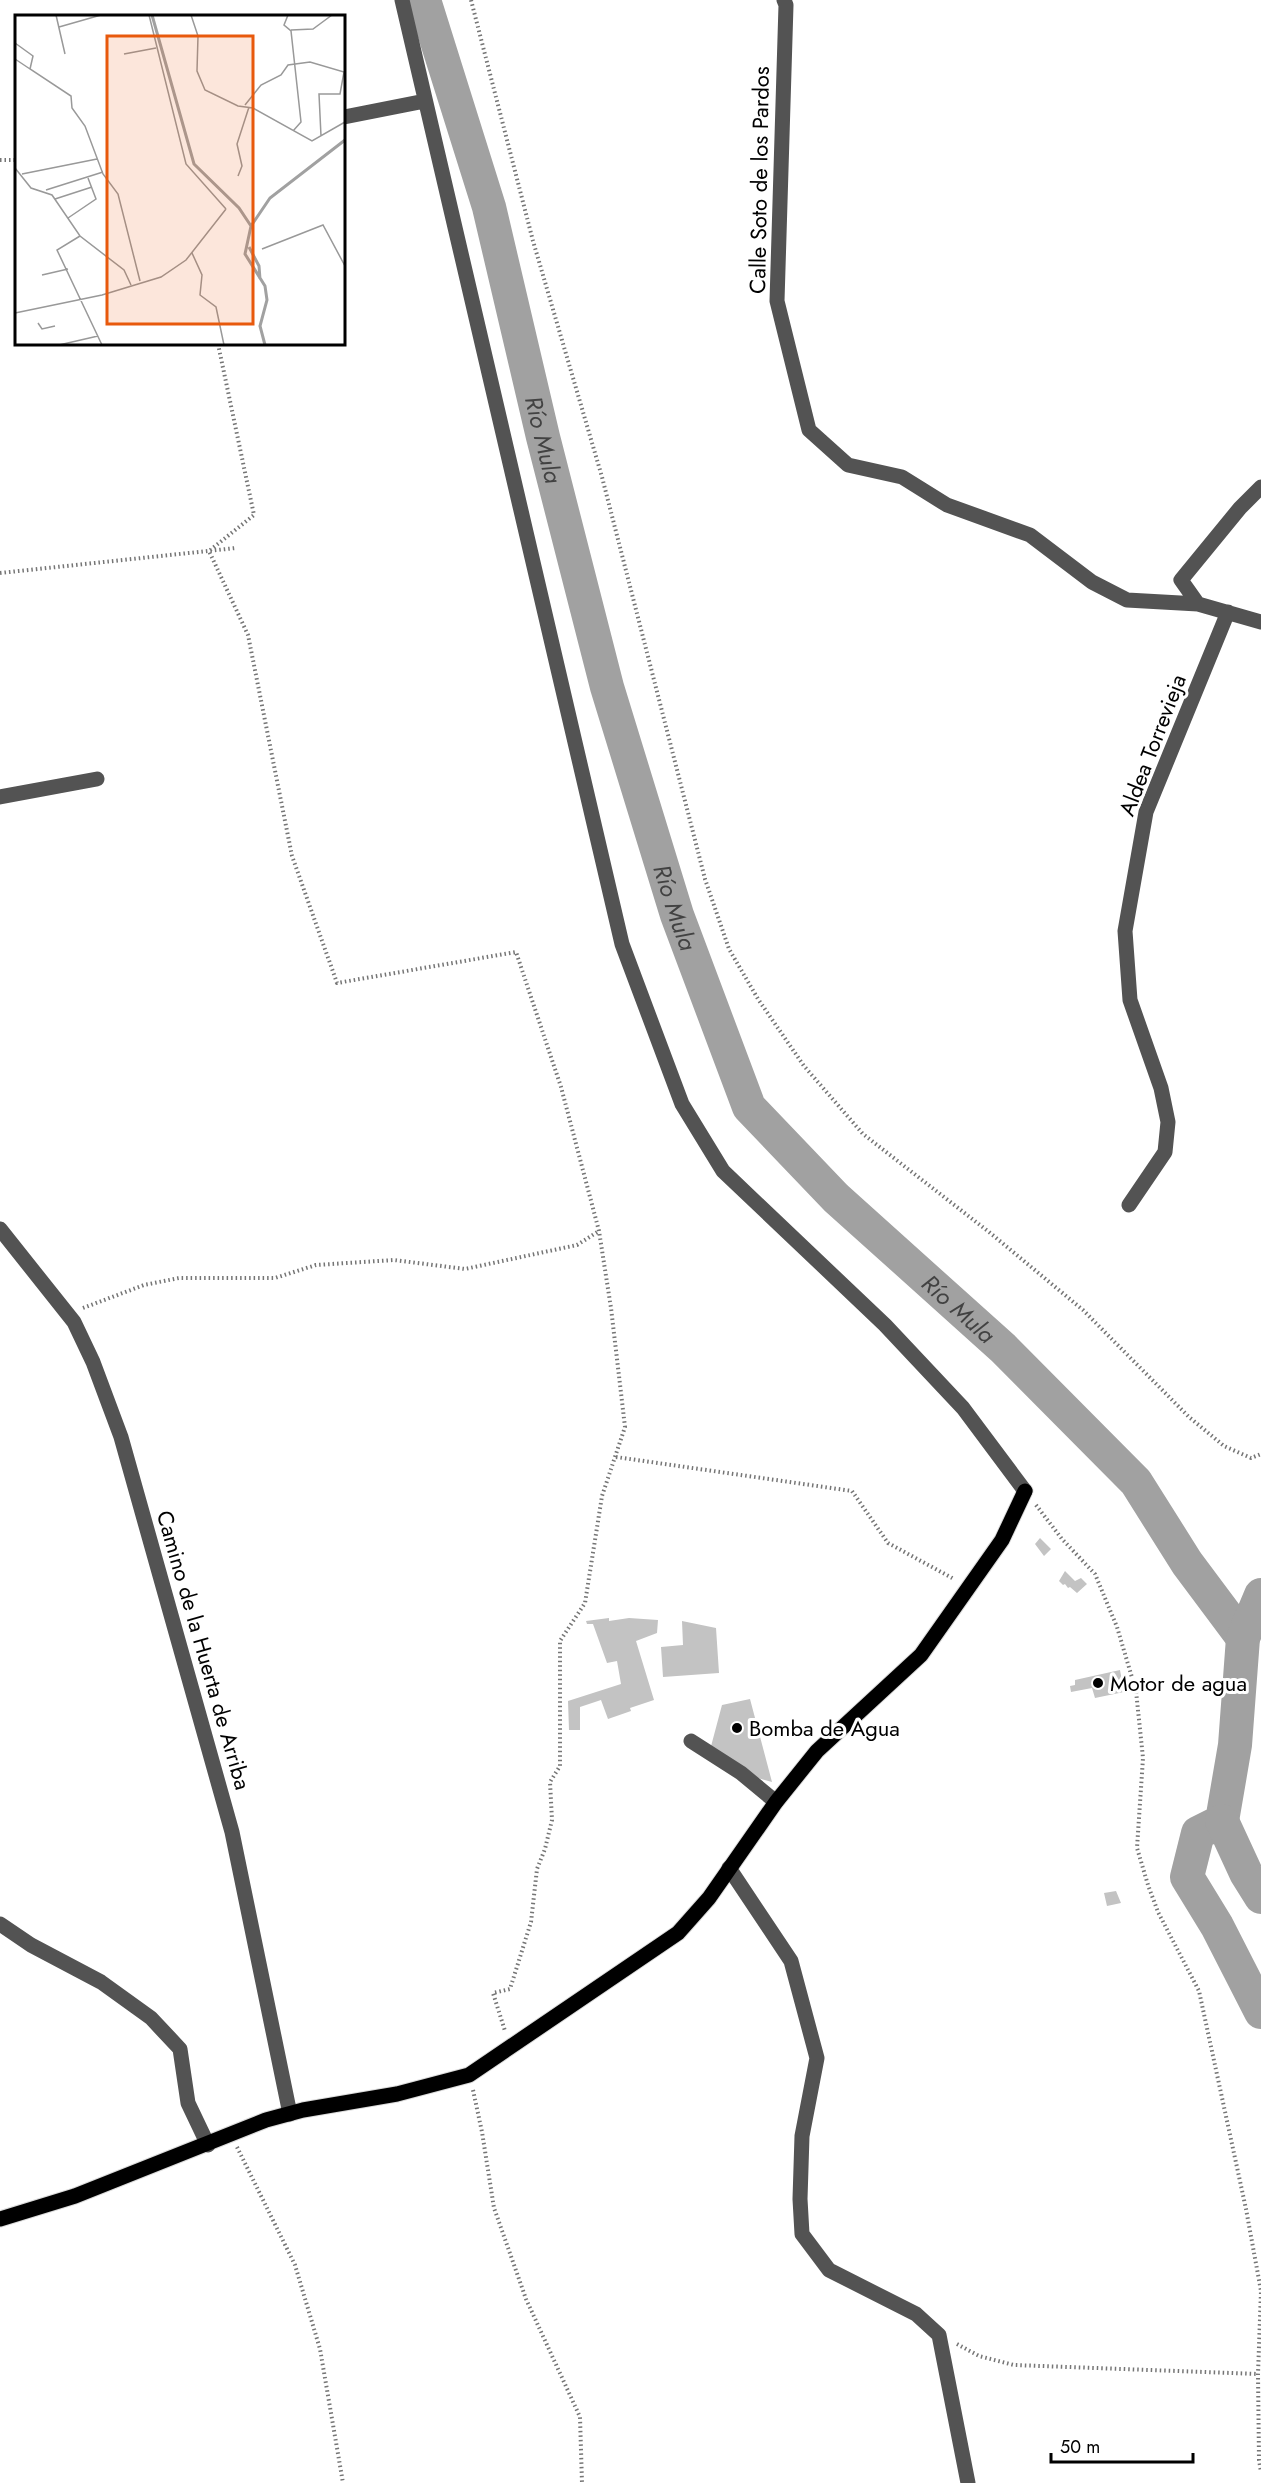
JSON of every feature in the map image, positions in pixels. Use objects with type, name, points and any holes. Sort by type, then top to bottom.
[{"type":"main road","points":[[0,2218],[75,2196],[266,2120],[397,2094],[469,2075],[678,1934],[709,1898],[776,1802],[817,1751],[921,1655],[1002,1540],[1025,1491]]},
{"type":"street","points":[[402,0],[622,944],[682,1104],[723,1171],[885,1325],[963,1408],[1025,1491]]},
{"type":"street","name":"Calle Soto de los Pardos","points":[[784,0],[786,5],[777,300],[809,430],[848,465],[902,477],[947,505],[1030,536],[1092,582],[1127,600],[1198,604],[1261,622]]},
{"type":"street","points":[[345,117],[425,101]]},
{"type":"street","points":[[1198,604],[1181,580],[1240,508],[1261,487]]},
{"type":"street","name":"Aldea Torrevieja","points":[[1129,1205],[1165,1152],[1168,1122],[1161,1088],[1130,1000],[1125,931],[1146,812],[1228,612]]},
{"type":"street","points":[[0,797],[97,779]]},
{"type":"street","name":"Camino de la Huerta de Arriba","points":[[0,1229],[68,1315],[93,1362],[121,1437],[232,1832],[290,2114]]},
{"type":"street","points":[[691,1741],[741,1773],[776,1802]]},
{"type":"street","points":[[729,1868],[791,1961],[817,2058],[802,2136],[800,2199],[802,2234],[829,2270],[916,2313],[939,2335],[968,2483]]},
{"type":"street","points":[[0,1924],[31,1945],[101,1982],[151,2018],[180,2049],[188,2103],[208,2145]]},
{"type":"path","points":[[471,0],[533,241],[602,477],[705,879],[729,949],[804,1066],[863,1134],[989,1232],[1083,1310],[1189,1417],[1224,1446],[1251,1458],[1261,1454]]},
{"type":"path","points":[[209,551],[254,515],[218,345]]},
{"type":"path","points":[[0,573],[236,548]]},
{"type":"path","points":[[209,551],[248,634],[292,856],[337,983],[516,952],[561,1087],[599,1231],[625,1427],[602,1496],[585,1603],[560,1641],[560,1766],[550,1782],[552,1820],[537,1869],[531,1922],[510,1989],[493,1993],[510,2046]]},
{"type":"path","points":[[68,1315],[144,1285],[179,1278],[274,1278],[316,1265],[394,1260],[465,1269],[536,1256],[577,1245],[599,1231]]},
{"type":"path","points":[[616,1457],[852,1491],[888,1543],[970,1588]]},
{"type":"path","points":[[1025,1491],[1062,1539],[1095,1574],[1117,1628],[1136,1691],[1143,1758],[1137,1848],[1158,1912],[1198,1991],[1246,2210],[1261,2291],[1258,2374],[1261,2472]]},
{"type":"path","points":[[469,2075],[482,2132],[494,2208],[526,2299],[580,2417],[582,2483]]},
{"type":"path","points":[[231,2135],[295,2265],[320,2349],[343,2483]]},
{"type":"path","points":[[939,2335],[978,2356],[1014,2365],[1258,2374]]},
{"type":"building","points":[[1040,1538],[1051,1549],[1044,1556],[1035,1544]]},
{"type":"building","points":[[1065,1571],[1075,1581],[1081,1578],[1087,1584],[1077,1593],[1070,1587],[1068,1588],[1059,1581]]},
{"type":"building","points":[[609,1618],[609,1621],[629,1618],[658,1620],[657,1633],[636,1641],[654,1700],[608,1719],[601,1700],[580,1707],[580,1730],[569,1730],[568,1701],[621,1684],[617,1661],[607,1663],[593,1624],[587,1624],[586,1621]]},
{"type":"building","points":[[682,1621],[716,1628],[719,1673],[663,1677],[661,1647],[683,1645]]},
{"type":"building","name":"Motor de agua","points":[[1120,1670],[1124,1692],[1095,1698],[1092,1688],[1071,1692],[1070,1686],[1075,1685],[1075,1680]]},
{"type":"building","name":"Bomba de Agua","points":[[750,1699],[772,1782],[750,1776],[710,1750],[722,1705]]},
{"type":"building","points":[[1116,1891],[1121,1903],[1107,1906],[1104,1893]]},
{"type":"waterway","name":"Río Mula","points":[[424,0],[489,207],[543,437],[607,687],[677,915],[749,1107],[836,1198],[1003,1348],[1136,1482],[1187,1563],[1243,1638]]},
{"type":"waterway","points":[[1261,1595],[1243,1638],[1235,1745],[1222,1821],[1198,1833],[1187,1877],[1217,1926],[1261,2012]]},
{"type":"waterway","points":[[1222,1821],[1246,1873],[1261,1897]]},
{"type":"place","name":"Motor de agua","points":[[1098,1683]]},
{"type":"place","name":"Bomba de Agua","points":[[737,1728]]}]
